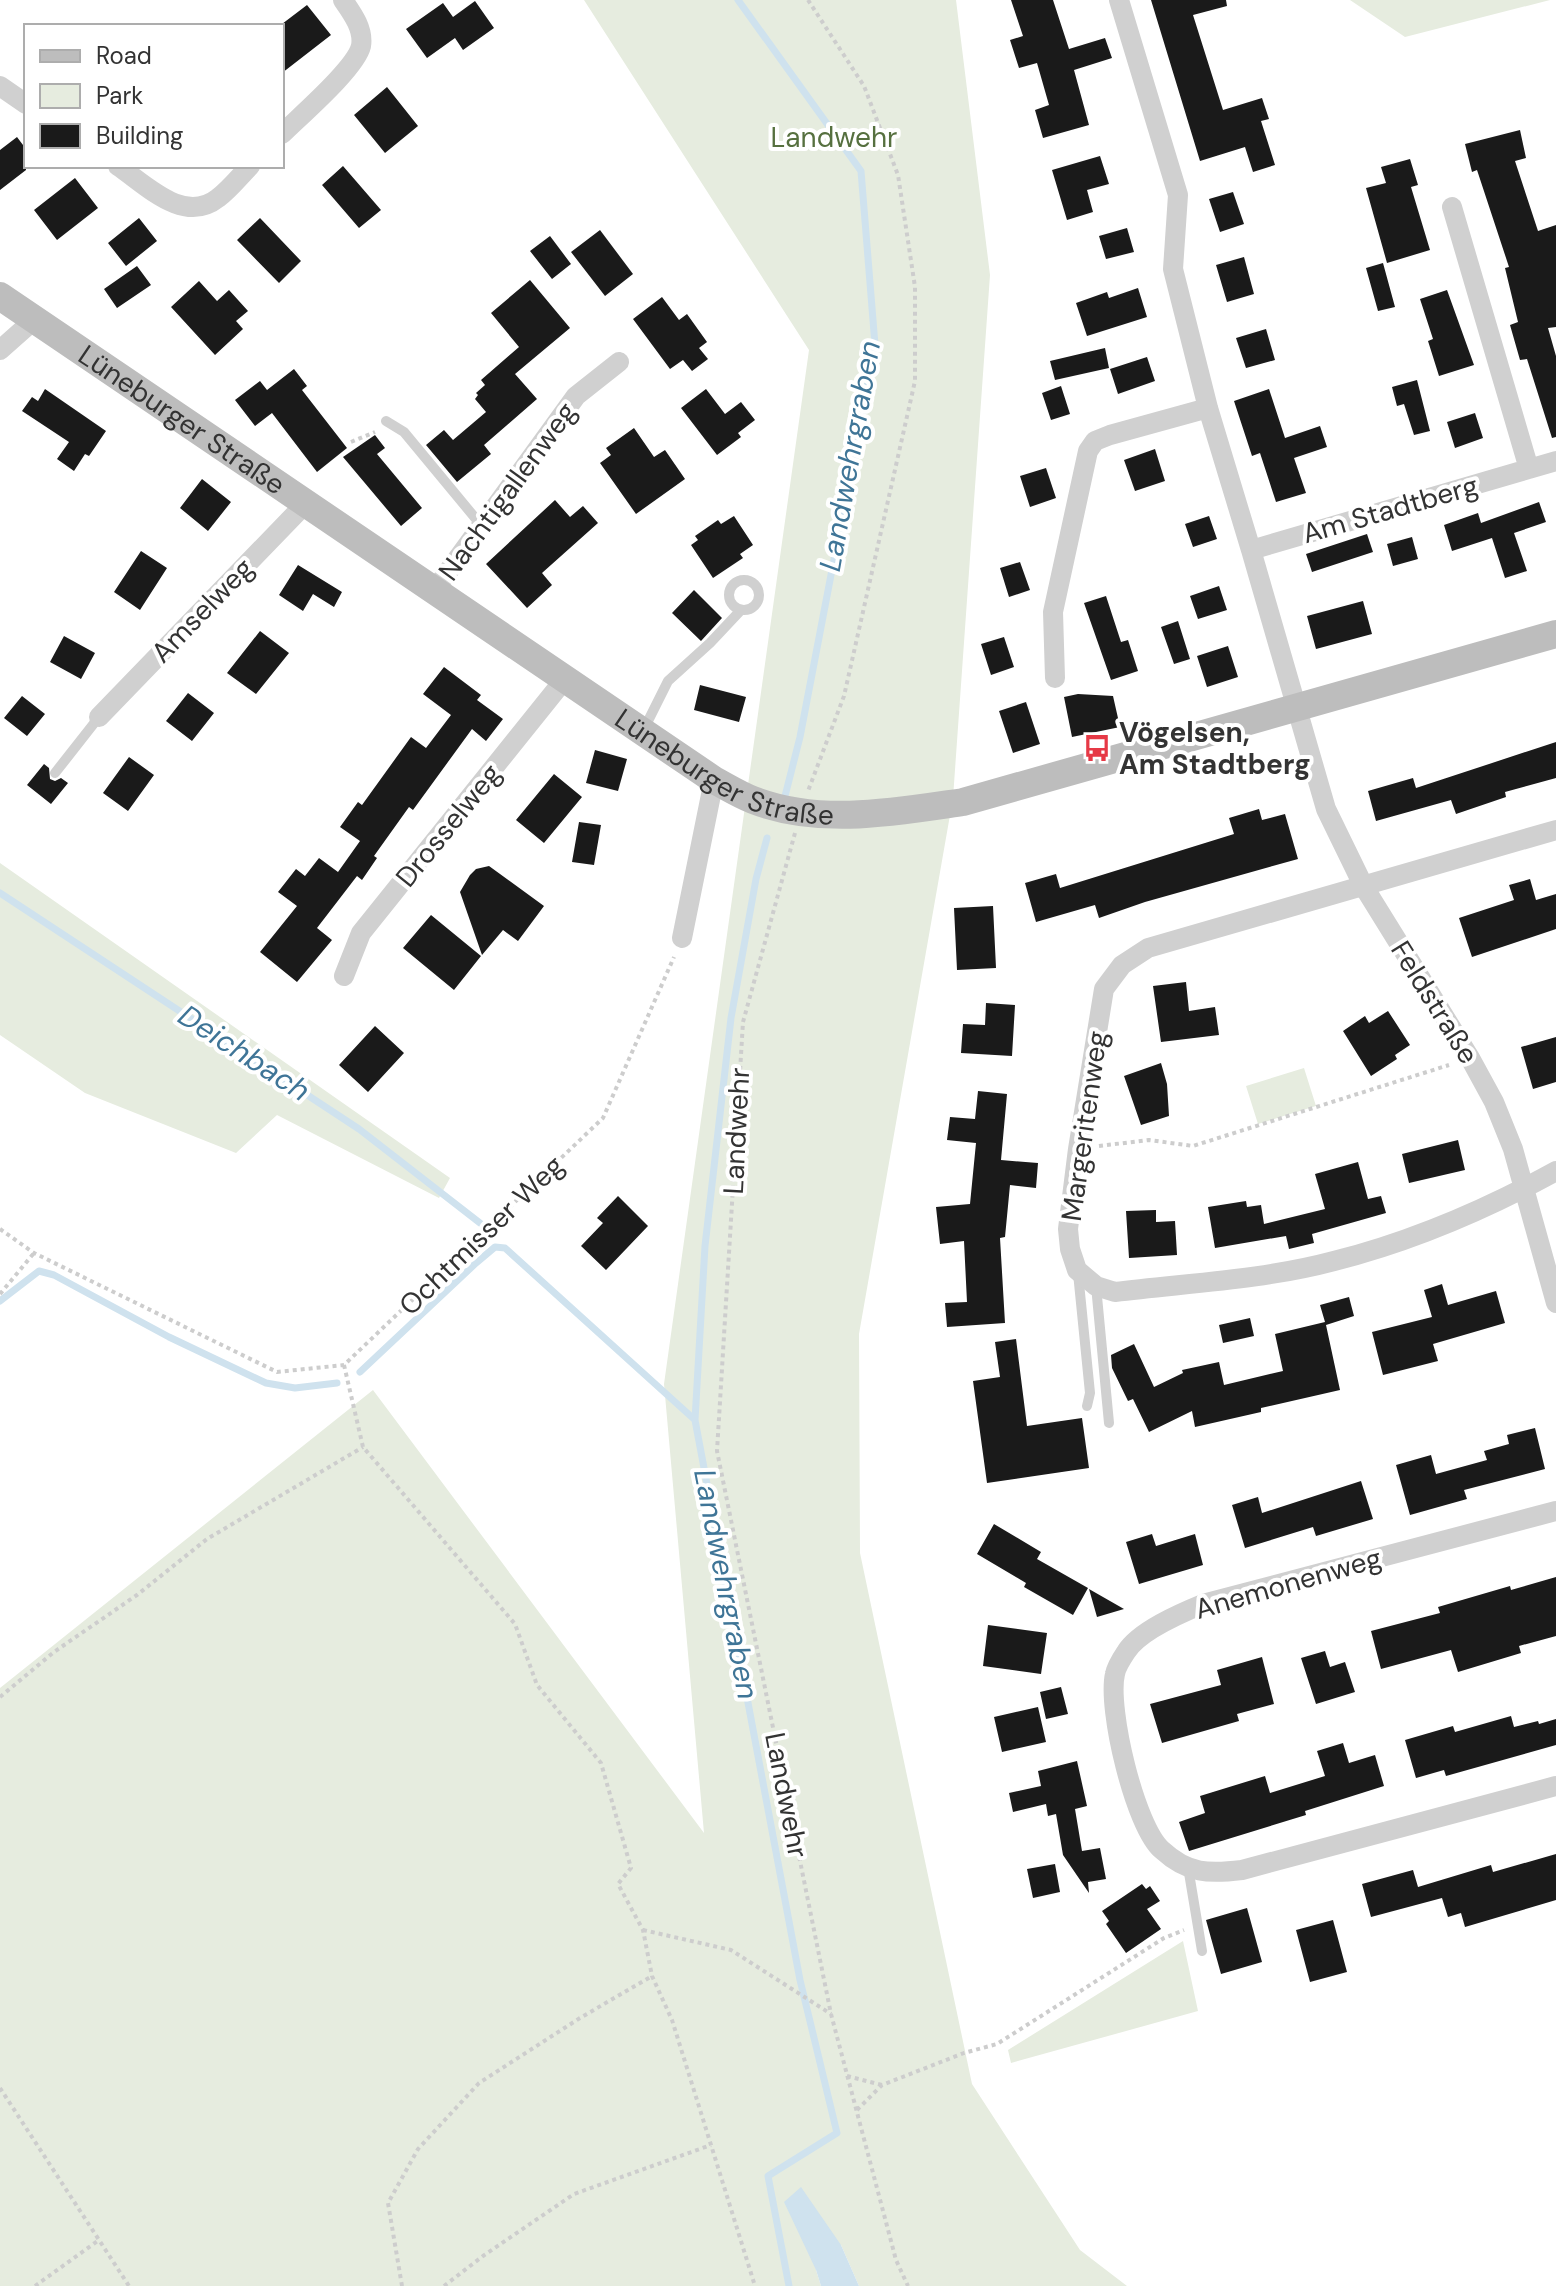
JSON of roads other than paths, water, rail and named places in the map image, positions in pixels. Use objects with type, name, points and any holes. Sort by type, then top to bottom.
[{"type":"street","points":[[284,132],[351,65],[361,46],[359,26],[343,0]]},
{"type":"street","points":[[1119,0],[1178,195],[1173,269],[1208,408],[1296,708]]},
{"type":"street","points":[[0,86],[24,103]]},
{"type":"street","points":[[121,168],[176,205],[199,208],[217,199],[248,168]]},
{"type":"street","points":[[1452,207],[1529,469]]},
{"type":"street","name":"Lüneburger Straße","points":[[0,296],[714,780],[755,800],[801,811],[846,815],[899,812],[963,802],[1556,634]]},
{"type":"street","points":[[0,350],[35,319]]},
{"type":"street","name":"Nachtigallenweg","points":[[434,591],[576,396],[619,362]]},
{"type":"street","points":[[1055,678],[1053,612],[1088,451],[1095,441],[1110,435],[1208,408]]},
{"type":"street","name":"Am Stadtberg","points":[[1251,550],[1556,461]]},
{"type":"street","name":"Amselweg","points":[[99,717],[306,503]]},
{"type":"street","name":"Drosselweg","points":[[344,976],[361,933],[564,680]]},
{"type":"street","name":"Feldstraße","points":[[1296,708],[1326,809],[1364,887],[1494,1102],[1513,1149],[1556,1303]]},
{"type":"street","points":[[682,938],[714,780]]},
{"type":"street","name":"Margeritenweg","points":[[1077,1270],[1068,1229],[1078,1149],[1104,989],[1122,965],[1148,948],[1556,830]]},
{"type":"street","points":[[1077,1270],[1096,1286],[1115,1292],[1283,1272],[1333,1262],[1461,1220],[1556,1171]]},
{"type":"street","name":"Anemonenweg","points":[[1556,1511],[1203,1604],[1166,1620],[1127,1649],[1115,1674],[1114,1699],[1127,1771],[1141,1821],[1160,1849],[1188,1867],[1211,1874],[1242,1870],[1556,1786]]},
{"type":"lane","points":[[388,422],[404,432],[481,525]]},
{"type":"lane","points":[[642,733],[668,681],[741,610]]},
{"type":"lane","points":[[55,773],[99,717]]},
{"type":"lane","points":[[1077,1270],[1090,1393],[1087,1406]]},
{"type":"lane","points":[[1096,1286],[1109,1423]]},
{"type":"lane","points":[[1188,1867],[1202,1951]]},
{"type":"water","points":[[801,2187],[841,2245],[859,2286],[821,2286],[784,2202]]},
{"type":"waterway","name":"Landwehrgraben","points":[[738,0],[861,171],[875,345],[800,737],[783,804]]},
{"type":"waterway","name":"Landwehrgraben","points":[[767,838],[756,879],[731,1018],[705,1246],[695,1420],[800,1980],[837,2133],[768,2176],[789,2286]]},
{"type":"waterway","name":"Deichbach","points":[[0,893],[359,1129],[480,1223]]},
{"type":"waterway","name":"Deichbach","points":[[360,1372],[476,1263],[495,1247],[505,1248],[695,1420]]},
{"type":"waterway","points":[[0,1301],[39,1271],[54,1275],[169,1337],[266,1383],[295,1388],[337,1383]]},
{"type":"place","name":"Vögelsen, Am Stadtberg","points":[[1097,748]]},
{"type":"park label","name":"Landwehr","points":[[834,137]]}]
